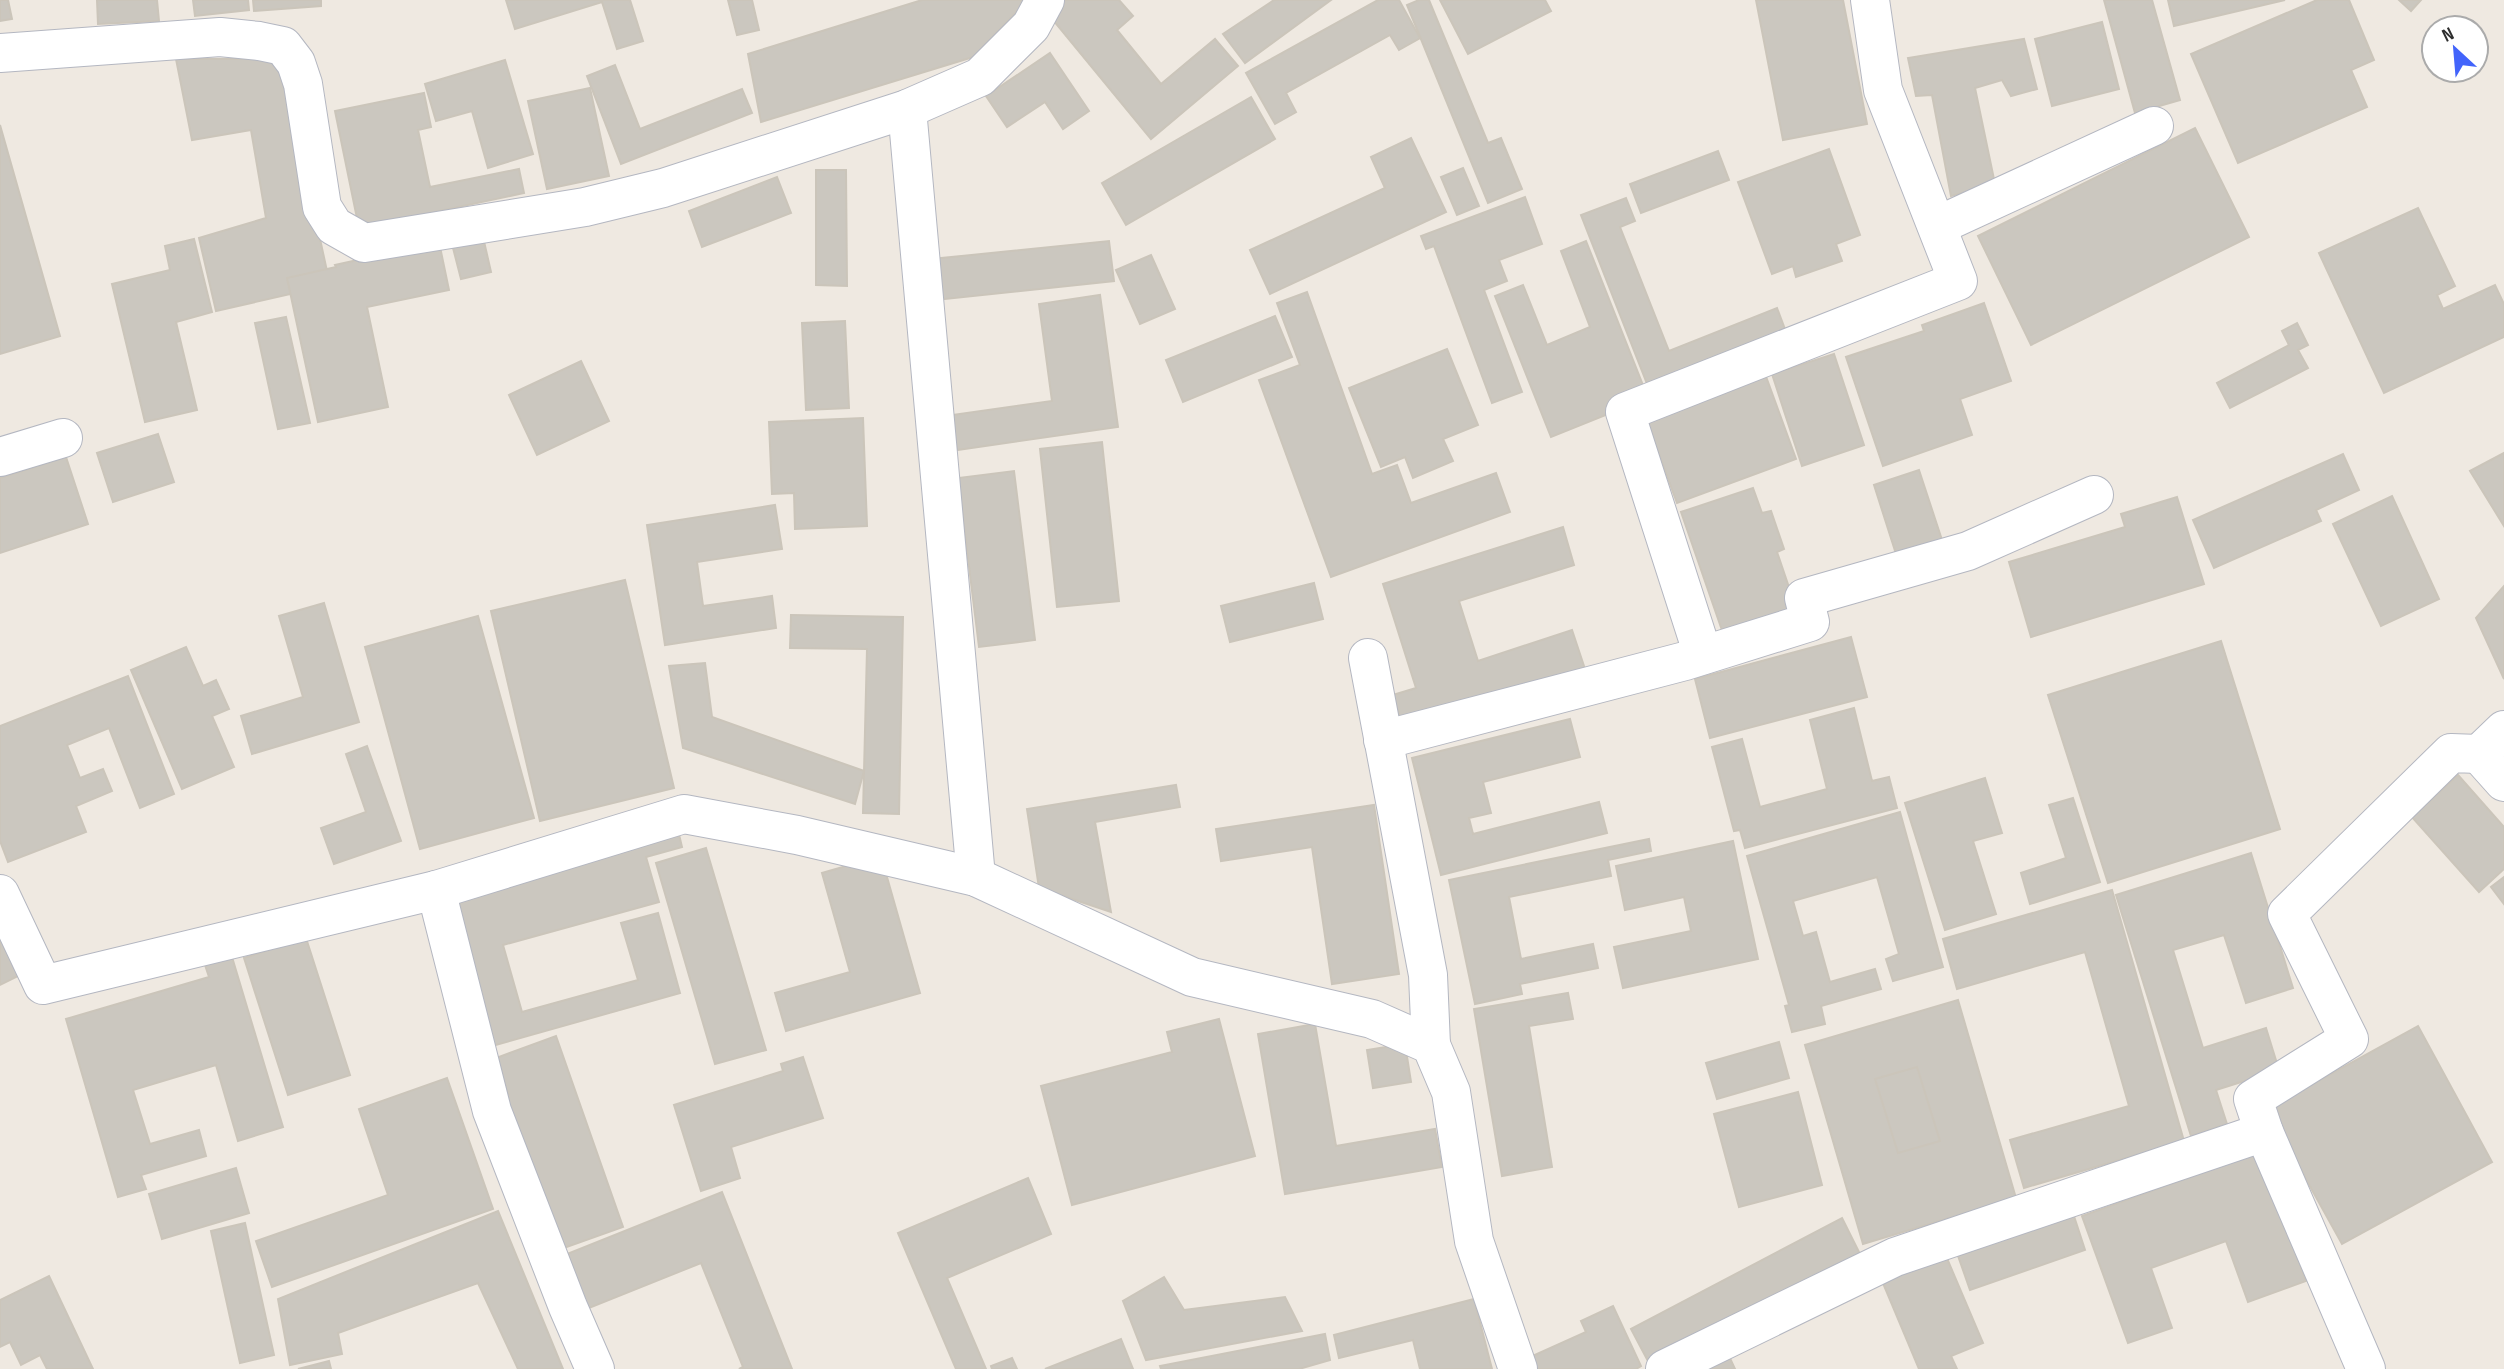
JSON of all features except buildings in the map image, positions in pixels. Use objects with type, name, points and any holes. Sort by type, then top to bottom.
[{"type":"street","points":[[0,53],[220,37],[283,46],[296,63],[303,84],[322,207],[334,226],[364,243],[598,204],[663,188],[907,109],[980,77],[1031,26],[1045,0]]},
{"type":"street","points":[[1703,655],[1625,412],[1958,281],[1883,90],[1870,0]]},
{"type":"street","points":[[907,109],[976,877]]},
{"type":"street","points":[[1937,226],[2154,126]]},
{"type":"street","points":[[0,457],[63,438]]},
{"type":"street","points":[[1383,740],[1703,655],[1810,622],[1804,598],[1968,551],[2094,495]]},
{"type":"street","points":[[1368,658],[1428,975],[1431,1045],[1451,1092],[1474,1241],[1518,1369]]},
{"type":"street","points":[[2366,1369],[2264,1132],[2253,1099],[2349,1039],[2287,914],[2451,753],[2491,742],[2504,782]]},
{"type":"street","points":[[0,894],[43,985],[436,890],[684,814],[797,835],[976,877],[1192,977],[1372,1019],[1431,1045]]},
{"type":"street","points":[[436,890],[492,1111],[595,1369]]},
{"type":"street","points":[[1665,1369],[1895,1257],[2264,1132]]}]
